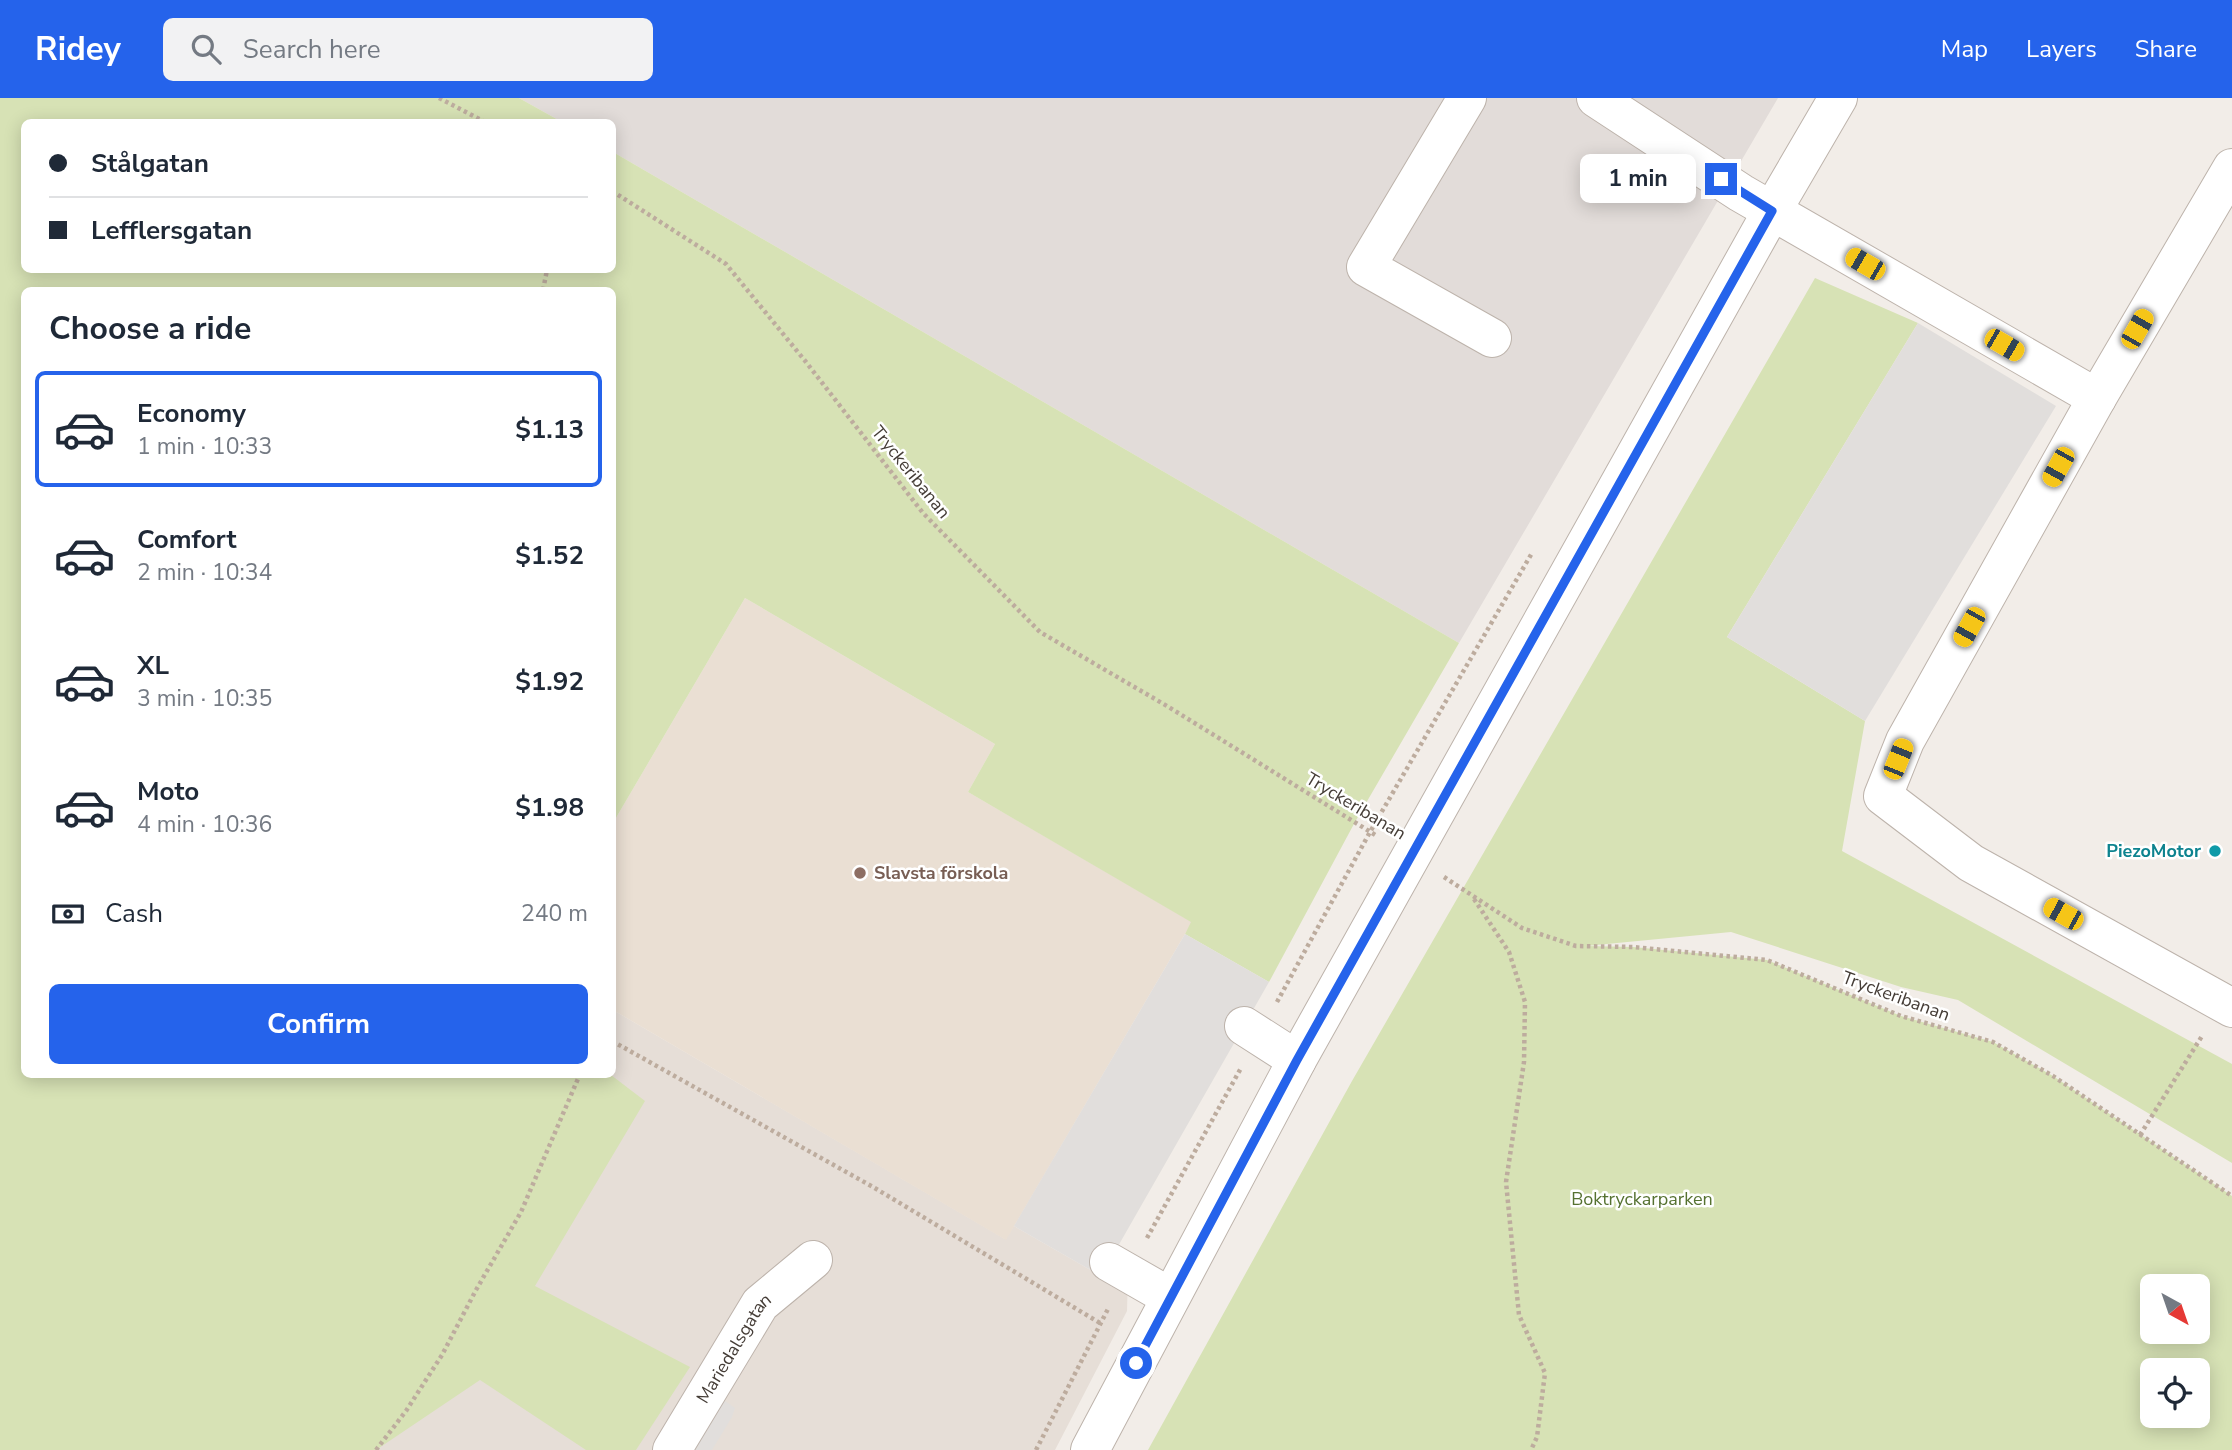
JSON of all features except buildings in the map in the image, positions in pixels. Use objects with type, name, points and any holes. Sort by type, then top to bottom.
[{"type":"street","points":[[1467,98],[1366,267],[1492,338]]},
{"type":"street","points":[[1596,98],[1772,211],[2096,398]]},
{"type":"street","points":[[1090,1450],[1297,1060],[1772,211],[1838,98]]},
{"type":"street","points":[[2228,1005],[1971,863],[1883,796],[1905,741],[2096,398],[2232,168]]},
{"type":"street","points":[[1244,1026],[1297,1060]]},
{"type":"street","name":"Mariedalsgatan","points":[[672,1450],[761,1304],[813,1260]]},
{"type":"street","points":[[1109,1262],[1170,1297]]},
{"type":"path","points":[[439,98],[479,119]]},
{"type":"path","name":"Tryckeribanan","points":[[616,194],[726,264],[923,513],[1040,632],[1413,856],[1522,928],[1576,946],[1633,947],[1767,960],[1901,1016],[1993,1042],[2053,1076],[2232,1196]]},
{"type":"path","points":[[1473,897],[1509,953],[1525,1002],[1524,1062],[1506,1182],[1519,1315],[1545,1373],[1537,1437],[1531,1450]]},
{"type":"path","points":[[2140,1135],[2228,1005]]},
{"type":"path","points":[[616,1043],[873,1187],[1100,1323]]},
{"type":"path","points":[[376,1450],[442,1355],[521,1212],[578,1078]]},
{"type":"shaded area","points":[[519,98],[1778,98],[1459,643],[616,154],[616,119],[557,119]]},
{"type":"shaded area","points":[[1918,323],[2056,406],[1865,721],[1727,637]]},
{"type":"shaded area","name":"Slavsta förskola","points":[[745,598],[995,744],[968,792],[1192,922],[1006,1240],[616,1012],[616,818]]},
{"type":"shaded area","points":[[1185,934],[1269,982],[1101,1276],[1014,1226]]},
{"type":"shaded area","points":[[616,1012],[1005,1239],[1014,1226],[1101,1276],[1128,1273],[1127,1311],[1055,1450],[257,1450],[475,1078],[616,1078]]},
{"type":"shaded area","points":[[721,1398],[735,1408],[732,1417],[712,1450],[690,1450]]},
{"type":"green space","points":[[0,98],[519,98],[557,119],[21,119],[21,273],[616,273],[616,154],[1459,643],[1355,822],[1269,982],[1185,934],[1191,922],[968,792],[995,744],[745,598],[616,818],[616,287],[21,287],[21,1078],[615,1078],[645,1101],[535,1286],[690,1367],[636,1450],[586,1450],[480,1380],[376,1450],[0,1450]]},
{"type":"green space","name":"Boktryckarparken","points":[[1815,278],[1918,323],[1727,637],[1865,721],[1842,851],[2232,1064],[2232,1163],[1958,1000],[1901,987],[1731,932],[1586,946],[1633,947],[1767,960],[1901,1016],[1993,1042],[2053,1076],[2232,1196],[2232,1450],[1148,1450],[1352,1081]]},
{"type":"place","name":"PiezoMotor","points":[[2215,851]]},
{"type":"place","name":"Slavsta förskola","points":[[860,873]]},
{"type":"route","points":[[1136,1363],[1297,1060],[1772,211],[1721,179]]}]
